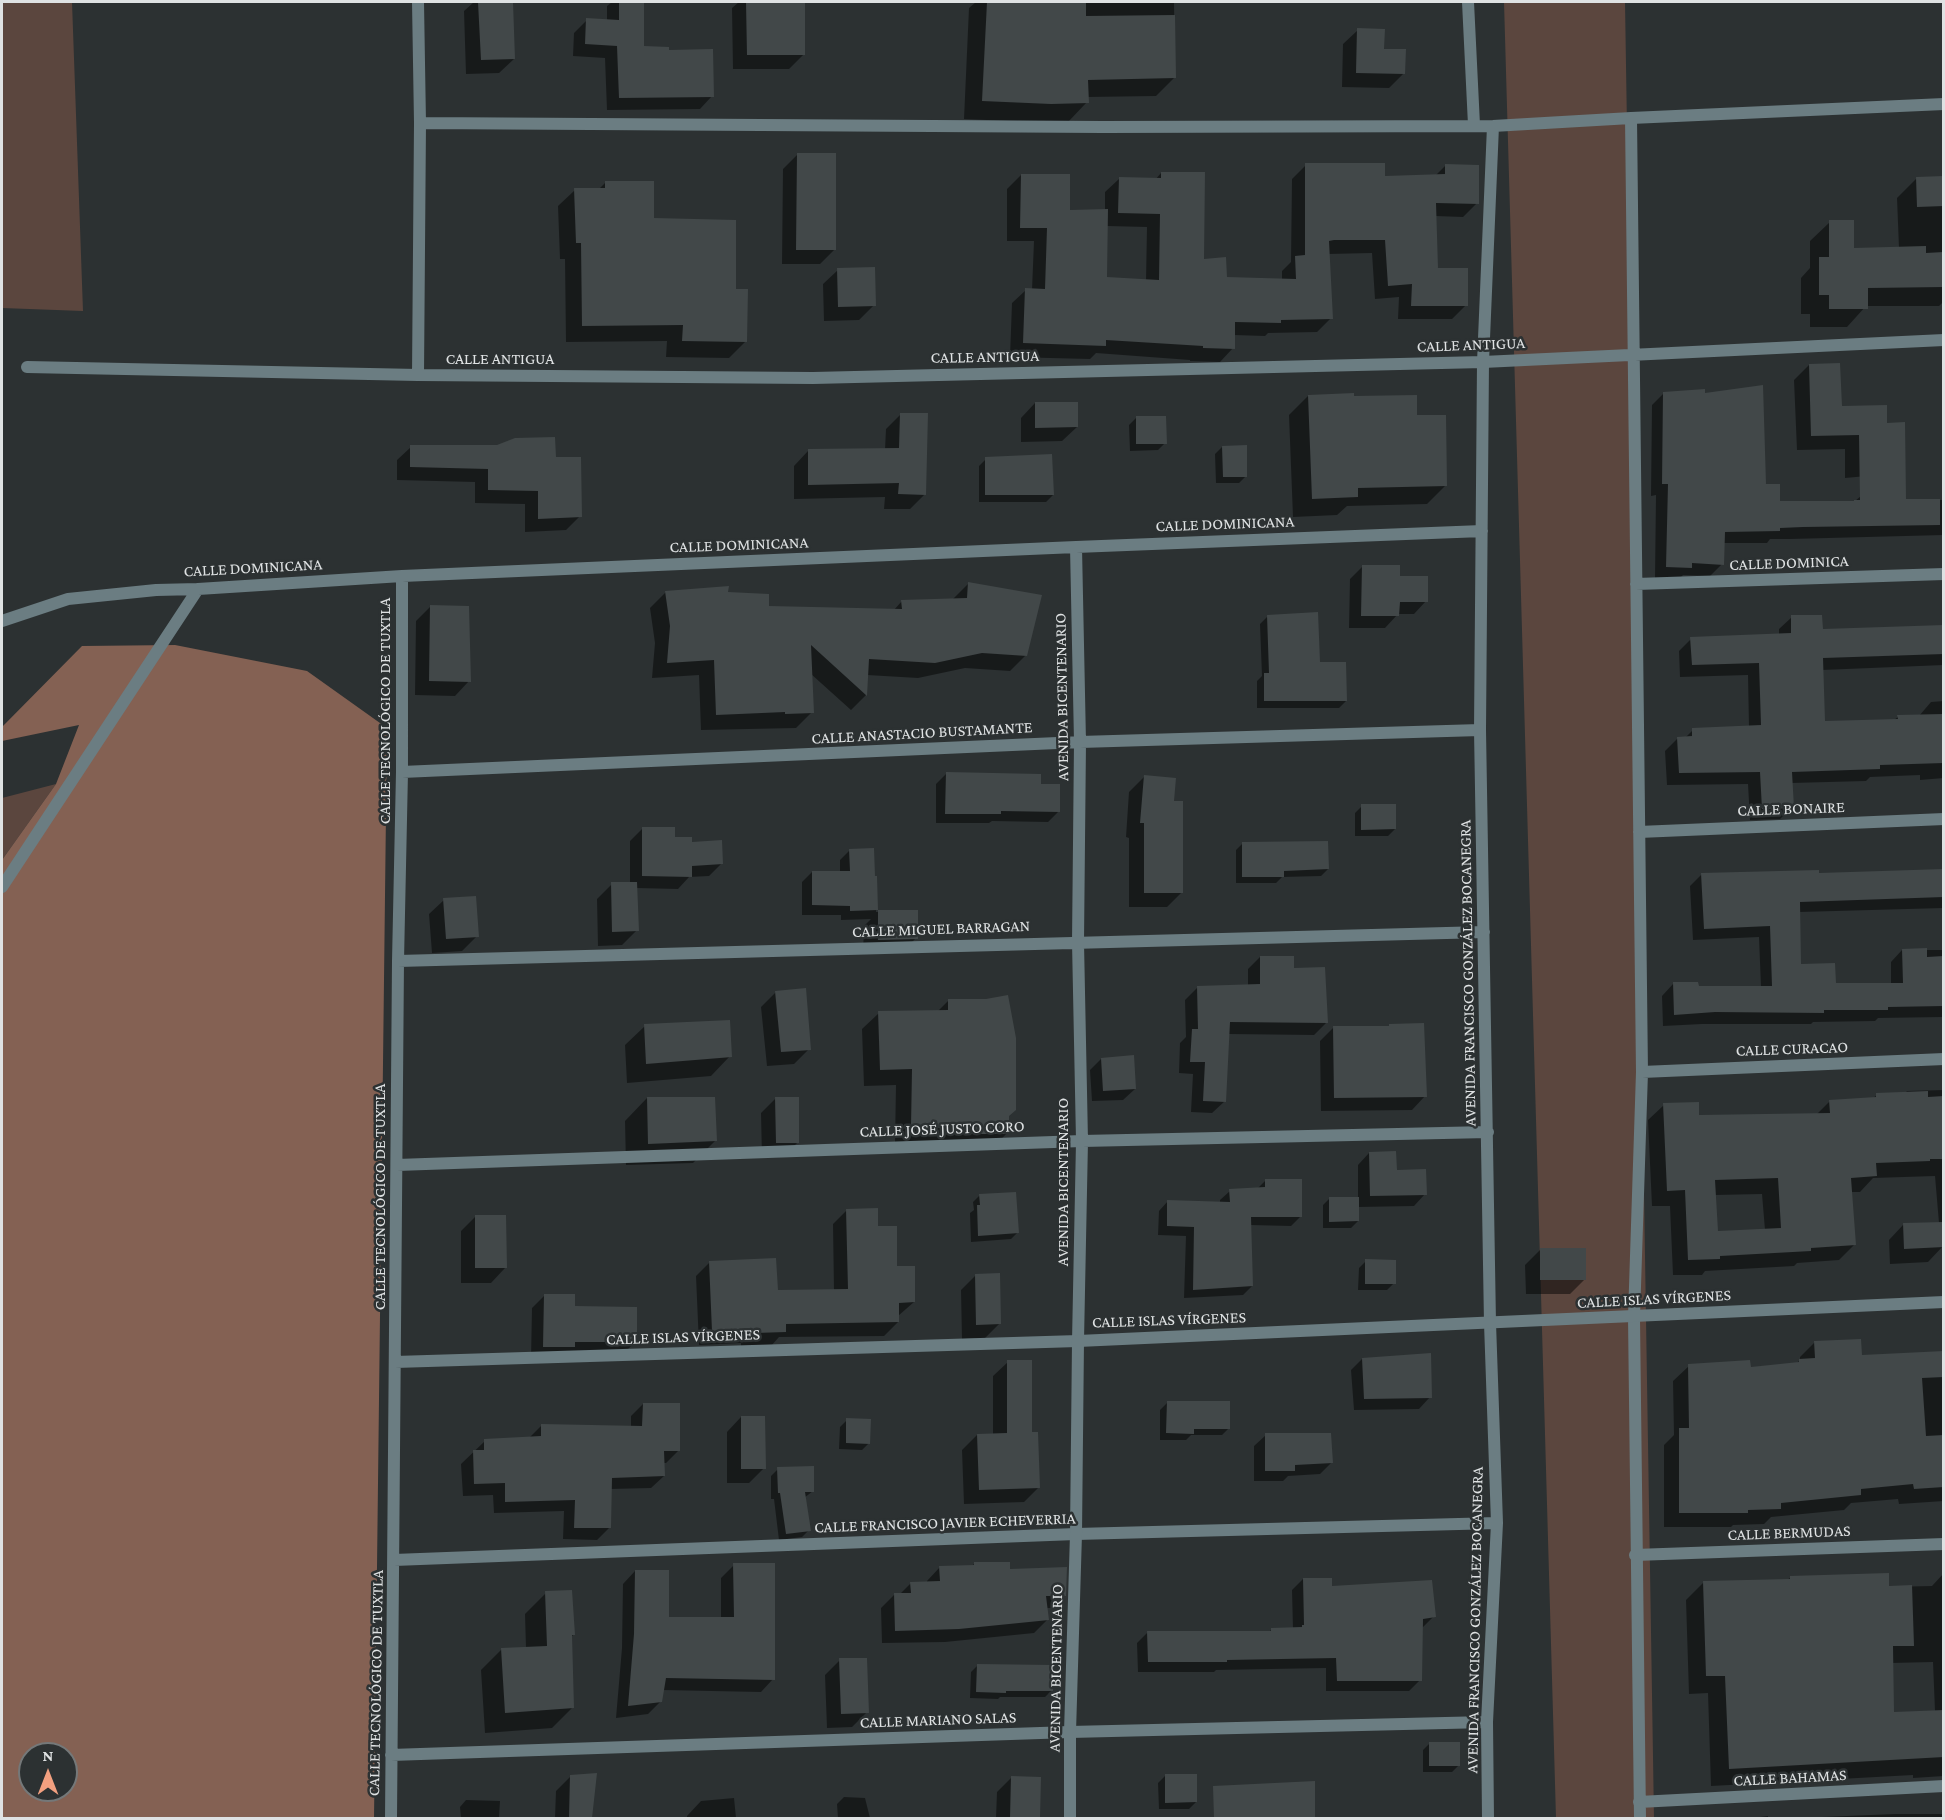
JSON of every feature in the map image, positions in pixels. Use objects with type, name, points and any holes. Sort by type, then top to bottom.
[{"type":"street","points":[[418,2],[420,123],[418,375]]},
{"type":"street","points":[[1468,2],[1474,125]]},
{"type":"street","points":[[420,123],[1102,127],[1493,126],[1944,104]]},
{"type":"street","points":[[1631,118],[1642,1072],[1634,1317],[1635,1555],[1640,1818]]},
{"type":"street","name":"AVENIDA FRANCISCO GONZÁLEZ BOCANEGRA","points":[[1488,1818],[1487,1722],[1497,1523],[1490,1323],[1480,730],[1483,362],[1493,126]]},
{"type":"street","name":"CALLE ANTIGUA","points":[[27,367],[418,375],[813,378],[1483,362],[1944,340]]},
{"type":"street","name":"CALLE DOMINICANA","points":[[2,621],[68,599],[156,590],[402,576],[1482,531]]},
{"type":"street","name":"AVENIDA BICENTENARIO","points":[[1070,1818],[1082,1141],[1078,942],[1080,742],[1076,547]]},
{"type":"street","name":"CALLE DOMINICA","points":[[1636,584],[1944,574]]},
{"type":"street","name":"CALLE TECNOLÓGICO DE TUXTLA","points":[[390,1818],[398,961],[402,772],[402,576]]},
{"type":"street","points":[[2,887],[198,589]]},
{"type":"street","name":"CALLE ANASTACIO BUSTAMANTE","points":[[402,772],[1080,742],[1480,730]]},
{"type":"street","name":"CALLE BONAIRE","points":[[1639,832],[1944,819]]},
{"type":"street","name":"CALLE MIGUEL BARRAGAN","points":[[398,961],[1484,932]]},
{"type":"street","name":"CALLE CURACAO","points":[[1642,1072],[1944,1059]]},
{"type":"street","name":"CALLE JOSÉ JUSTO CORO","points":[[397,1164],[1082,1141],[1488,1132]]},
{"type":"street","name":"CALLE ISLAS VÍRGENES","points":[[395,1362],[1078,1341],[1944,1302]]},
{"type":"street","name":"CALLE FRANCISCO JAVIER ECHEVERRIA","points":[[394,1560],[1076,1534],[1497,1523]]},
{"type":"street","name":"CALLE BERMUDAS","points":[[1635,1555],[1944,1544]]},
{"type":"street","name":"CALLE MARIANO SALAS","points":[[391,1755],[1070,1732],[1487,1722]]},
{"type":"street","name":"CALLE BAHAMAS","points":[[1639,1802],[1944,1786]]},
{"type":"shaded area","points":[[2,2],[72,2],[83,311],[2,308]]},
{"type":"shaded area","points":[[1504,2],[1625,2],[1654,1818],[1556,1818]]},
{"type":"shaded area","points":[[175,645],[307,671],[387,728],[374,1818],[2,1818],[2,860],[56,784],[79,725],[2,741],[2,727],[82,646]]},
{"type":"shaded area","points":[[56,784],[2,860],[2,798]]},
{"type":"building","points":[[478,2],[513,2],[515,59],[481,60]]},
{"type":"building","points":[[619,2],[644,2],[644,46],[669,47],[669,50],[713,49],[714,97],[619,98],[617,46],[585,44],[586,18],[619,20]]},
{"type":"building","points":[[746,2],[805,2],[805,55],[747,55]]},
{"type":"building","points":[[987,2],[1086,2],[1086,16],[1175,15],[1176,78],[1088,80],[1089,103],[982,101]]},
{"type":"building","points":[[1357,28],[1385,29],[1384,49],[1406,49],[1405,74],[1356,73]]},
{"type":"building","points":[[797,153],[836,153],[836,250],[796,250]]},
{"type":"building","points":[[1305,163],[1385,163],[1385,176],[1445,174],[1445,164],[1479,165],[1479,204],[1436,203],[1438,268],[1468,268],[1468,306],[1411,306],[1412,284],[1388,286],[1385,240],[1334,240],[1329,241],[1333,319],[1281,320],[1281,323],[1235,322],[1235,349],[1106,340],[1106,346],[1023,343],[1025,288],[1045,289],[1047,228],[1020,228],[1021,174],[1070,174],[1070,210],[1108,209],[1107,277],[1159,280],[1160,214],[1118,213],[1119,177],[1161,178],[1161,172],[1205,172],[1204,259],[1226,257],[1227,277],[1296,279],[1295,256],[1305,255]]},
{"type":"building","points":[[1944,176],[1944,206],[1917,207],[1916,177]]},
{"type":"building","points":[[605,181],[654,181],[654,218],[736,220],[736,289],[748,289],[747,342],[682,341],[683,325],[582,326],[581,243],[576,243],[574,188],[605,188]]},
{"type":"building","points":[[1829,220],[1854,220],[1854,248],[1926,246],[1926,253],[1944,252],[1944,287],[1868,288],[1868,309],[1829,309],[1829,295],[1819,295],[1819,257],[1829,257]]},
{"type":"building","points":[[875,267],[876,306],[838,307],[837,268]]},
{"type":"building","points":[[1840,363],[1842,406],[1887,405],[1887,423],[1905,422],[1906,499],[1940,499],[1940,525],[1803,527],[1780,528],[1780,531],[1725,532],[1724,565],[1692,563],[1692,568],[1666,567],[1668,484],[1662,484],[1663,392],[1705,389],[1705,393],[1763,385],[1766,484],[1780,484],[1780,501],[1854,501],[1860,500],[1859,435],[1811,436],[1809,364]]},
{"type":"building","points":[[1354,393],[1354,396],[1417,395],[1417,415],[1446,415],[1447,486],[1358,488],[1358,497],[1312,499],[1308,395]]},
{"type":"building","points":[[1035,402],[1078,402],[1078,427],[1035,428]]},
{"type":"building","points":[[900,413],[928,413],[926,495],[898,494],[899,483],[808,485],[808,449],[899,448]]},
{"type":"building","points":[[1136,416],[1166,416],[1167,444],[1136,444]]},
{"type":"building","points":[[555,437],[556,457],[581,457],[582,517],[538,519],[538,491],[488,490],[488,469],[410,467],[410,445],[497,445],[515,438]]},
{"type":"building","points":[[1247,445],[1247,477],[1223,477],[1222,446]]},
{"type":"building","points":[[1052,454],[1054,495],[985,495],[985,457]]},
{"type":"building","points":[[1362,565],[1400,565],[1400,576],[1428,576],[1428,602],[1400,602],[1399,616],[1361,616]]},
{"type":"building","points":[[968,582],[1042,595],[1027,656],[982,653],[935,663],[869,659],[867,696],[811,645],[814,713],[785,714],[785,712],[716,715],[714,660],[667,663],[670,626],[665,591],[729,586],[728,592],[769,594],[769,606],[902,609],[901,600],[967,598]]},
{"type":"building","points":[[430,605],[469,606],[471,682],[429,681]]},
{"type":"building","points":[[1318,612],[1320,662],[1346,662],[1347,701],[1264,701],[1264,673],[1269,673],[1267,615]]},
{"type":"building","points":[[1791,615],[1822,615],[1823,629],[1944,625],[1944,654],[1823,658],[1825,721],[1898,719],[1897,715],[1944,714],[1944,763],[1880,765],[1880,769],[1792,772],[1794,808],[1762,809],[1760,772],[1679,773],[1677,737],[1692,736],[1692,728],[1761,725],[1759,663],[1692,665],[1690,637],[1791,633]]},
{"type":"building","points":[[946,772],[1041,774],[1041,784],[1060,784],[1060,812],[1001,811],[1001,814],[945,814]]},
{"type":"building","points":[[1144,775],[1176,778],[1174,801],[1183,801],[1183,893],[1144,893],[1144,823],[1140,823]]},
{"type":"building","points":[[1361,804],[1396,804],[1396,829],[1361,830]]},
{"type":"building","points":[[642,827],[675,827],[675,837],[692,837],[692,842],[722,840],[723,864],[692,866],[692,877],[642,876]]},
{"type":"building","points":[[1328,841],[1329,869],[1284,871],[1284,877],[1242,877],[1242,842]]},
{"type":"building","points":[[874,848],[878,910],[850,911],[850,906],[812,905],[812,871],[850,871],[849,849]]},
{"type":"building","points":[[1944,869],[1944,897],[1800,902],[1801,964],[1835,963],[1836,983],[1903,983],[1902,949],[1927,948],[1927,957],[1944,956],[1944,1006],[1888,1007],[1888,1010],[1824,1010],[1824,1013],[1715,1012],[1674,1015],[1673,982],[1698,982],[1699,986],[1772,986],[1770,926],[1704,929],[1701,873],[1819,870],[1819,873]]},
{"type":"building","points":[[611,882],[637,882],[639,931],[612,932]]},
{"type":"building","points":[[476,896],[479,937],[446,939],[443,898]]},
{"type":"building","points":[[878,910],[918,910],[918,939],[878,940]]},
{"type":"building","points":[[1260,956],[1294,956],[1294,968],[1325,967],[1328,1023],[1230,1022],[1226,1102],[1203,1101],[1205,1062],[1190,1062],[1192,1029],[1198,1029],[1197,986],[1260,984]]},
{"type":"building","points":[[806,988],[811,1050],[781,1052],[775,991]]},
{"type":"building","points":[[1008,995],[1016,1038],[1016,1110],[1009,1116],[1009,1134],[948,1134],[948,1128],[911,1127],[912,1069],[880,1070],[878,1011],[948,1010],[948,999],[986,999]]},
{"type":"building","points":[[730,1020],[732,1057],[646,1064],[644,1024]]},
{"type":"building","points":[[1424,1023],[1427,1097],[1334,1098],[1333,1026],[1389,1026],[1389,1024]]},
{"type":"building","points":[[1134,1055],[1136,1089],[1103,1091],[1101,1058]]},
{"type":"building","points":[[1928,1091],[1928,1097],[1944,1096],[1944,1159],[1876,1163],[1877,1176],[1851,1178],[1856,1245],[1811,1248],[1811,1251],[1688,1260],[1685,1190],[1667,1191],[1663,1103],[1699,1102],[1699,1115],[1830,1113],[1829,1100],[1876,1097],[1876,1093]],"holes":[[[1778,1178],[1781,1228],[1718,1231],[1715,1180]]]},
{"type":"building","points":[[647,1097],[715,1097],[717,1141],[648,1144]]},
{"type":"building","points":[[775,1097],[799,1097],[799,1143],[776,1143]]},
{"type":"building","points":[[1396,1151],[1397,1170],[1426,1169],[1427,1195],[1370,1196],[1369,1152]]},
{"type":"building","points":[[1265,1179],[1302,1179],[1302,1217],[1251,1217],[1253,1286],[1193,1290],[1194,1227],[1167,1226],[1167,1200],[1230,1202],[1229,1189],[1265,1187]]},
{"type":"building","points":[[1016,1192],[1019,1233],[978,1236],[979,1194]]},
{"type":"building","points":[[1329,1197],[1359,1197],[1359,1221],[1329,1222]]},
{"type":"building","points":[[878,1208],[878,1226],[897,1226],[897,1266],[915,1266],[915,1302],[899,1303],[899,1322],[786,1324],[786,1332],[755,1333],[755,1329],[712,1331],[709,1261],[776,1258],[778,1290],[848,1289],[846,1209]]},
{"type":"building","points":[[475,1215],[506,1215],[507,1268],[475,1268]]},
{"type":"building","points":[[1944,1222],[1944,1247],[1904,1249],[1903,1223]]},
{"type":"building","points":[[1540,1248],[1586,1248],[1586,1280],[1540,1280]]},
{"type":"building","points":[[1365,1259],[1396,1260],[1396,1284],[1365,1284]]},
{"type":"building","points":[[1000,1273],[1001,1324],[976,1325],[975,1274]]},
{"type":"building","points":[[544,1294],[575,1294],[575,1306],[637,1307],[637,1342],[575,1342],[575,1347],[543,1347]]},
{"type":"building","points":[[1861,1339],[1862,1355],[1944,1351],[1944,1377],[1922,1378],[1926,1436],[1944,1435],[1944,1487],[1914,1489],[1913,1484],[1861,1489],[1861,1495],[1781,1503],[1781,1509],[1748,1510],[1748,1513],[1679,1513],[1679,1428],[1689,1428],[1688,1364],[1750,1360],[1751,1367],[1799,1362],[1799,1359],[1815,1358],[1814,1341]]},
{"type":"building","points":[[1431,1353],[1432,1398],[1364,1399],[1362,1358]]},
{"type":"building","points":[[1007,1360],[1032,1360],[1032,1432],[1038,1432],[1040,1488],[979,1490],[977,1434],[1007,1433]]},
{"type":"building","points":[[1167,1401],[1230,1401],[1230,1429],[1194,1429],[1194,1434],[1166,1433]]},
{"type":"building","points":[[643,1403],[680,1403],[680,1451],[664,1451],[665,1476],[612,1478],[611,1528],[574,1528],[575,1500],[505,1502],[505,1483],[474,1484],[473,1450],[484,1450],[484,1439],[541,1436],[541,1424],[642,1426]]},
{"type":"building","points":[[741,1416],[765,1416],[766,1469],[741,1469]]},
{"type":"building","points":[[846,1418],[871,1419],[870,1444],[846,1443]]},
{"type":"building","points":[[1265,1433],[1331,1433],[1333,1463],[1295,1465],[1295,1471],[1265,1471]]},
{"type":"building","points":[[814,1466],[814,1492],[805,1492],[811,1531],[786,1534],[780,1493],[778,1493],[777,1467]]},
{"type":"building","points":[[974,1562],[1010,1562],[1010,1569],[1067,1567],[1066,1596],[1046,1596],[1049,1620],[959,1629],[895,1631],[894,1593],[911,1593],[910,1582],[940,1581],[939,1566],[974,1565]]},
{"type":"building","points":[[733,1563],[775,1563],[775,1680],[666,1678],[662,1702],[628,1706],[634,1634],[635,1570],[669,1570],[669,1617],[734,1617]]},
{"type":"building","points":[[1889,1573],[1889,1586],[1912,1585],[1914,1646],[1893,1646],[1894,1712],[1944,1710],[1944,1757],[1729,1769],[1725,1676],[1706,1676],[1703,1581]]},
{"type":"building","points":[[1303,1578],[1332,1578],[1332,1586],[1432,1580],[1436,1617],[1423,1619],[1422,1681],[1337,1681],[1336,1658],[1148,1662],[1147,1631],[1271,1631],[1271,1628],[1302,1627],[1304,1625]]},
{"type":"building","points":[[572,1590],[575,1635],[572,1635],[574,1708],[505,1713],[501,1648],[547,1646],[545,1591]]},
{"type":"building","points":[[839,1658],[867,1658],[869,1713],[841,1714]]},
{"type":"building","points":[[977,1664],[1053,1665],[1053,1691],[976,1692]]},
{"type":"building","points":[[1429,1742],[1460,1742],[1460,1766],[1429,1766]]},
{"type":"building","points":[[597,1773],[592,1818],[569,1818],[570,1775]]},
{"type":"building","points":[[1165,1774],[1197,1774],[1197,1802],[1165,1803]]},
{"type":"building","points":[[1011,1776],[1041,1777],[1040,1818],[1010,1818]]},
{"type":"building","points":[[1315,1781],[1315,1818],[1214,1818],[1213,1786]]}]
